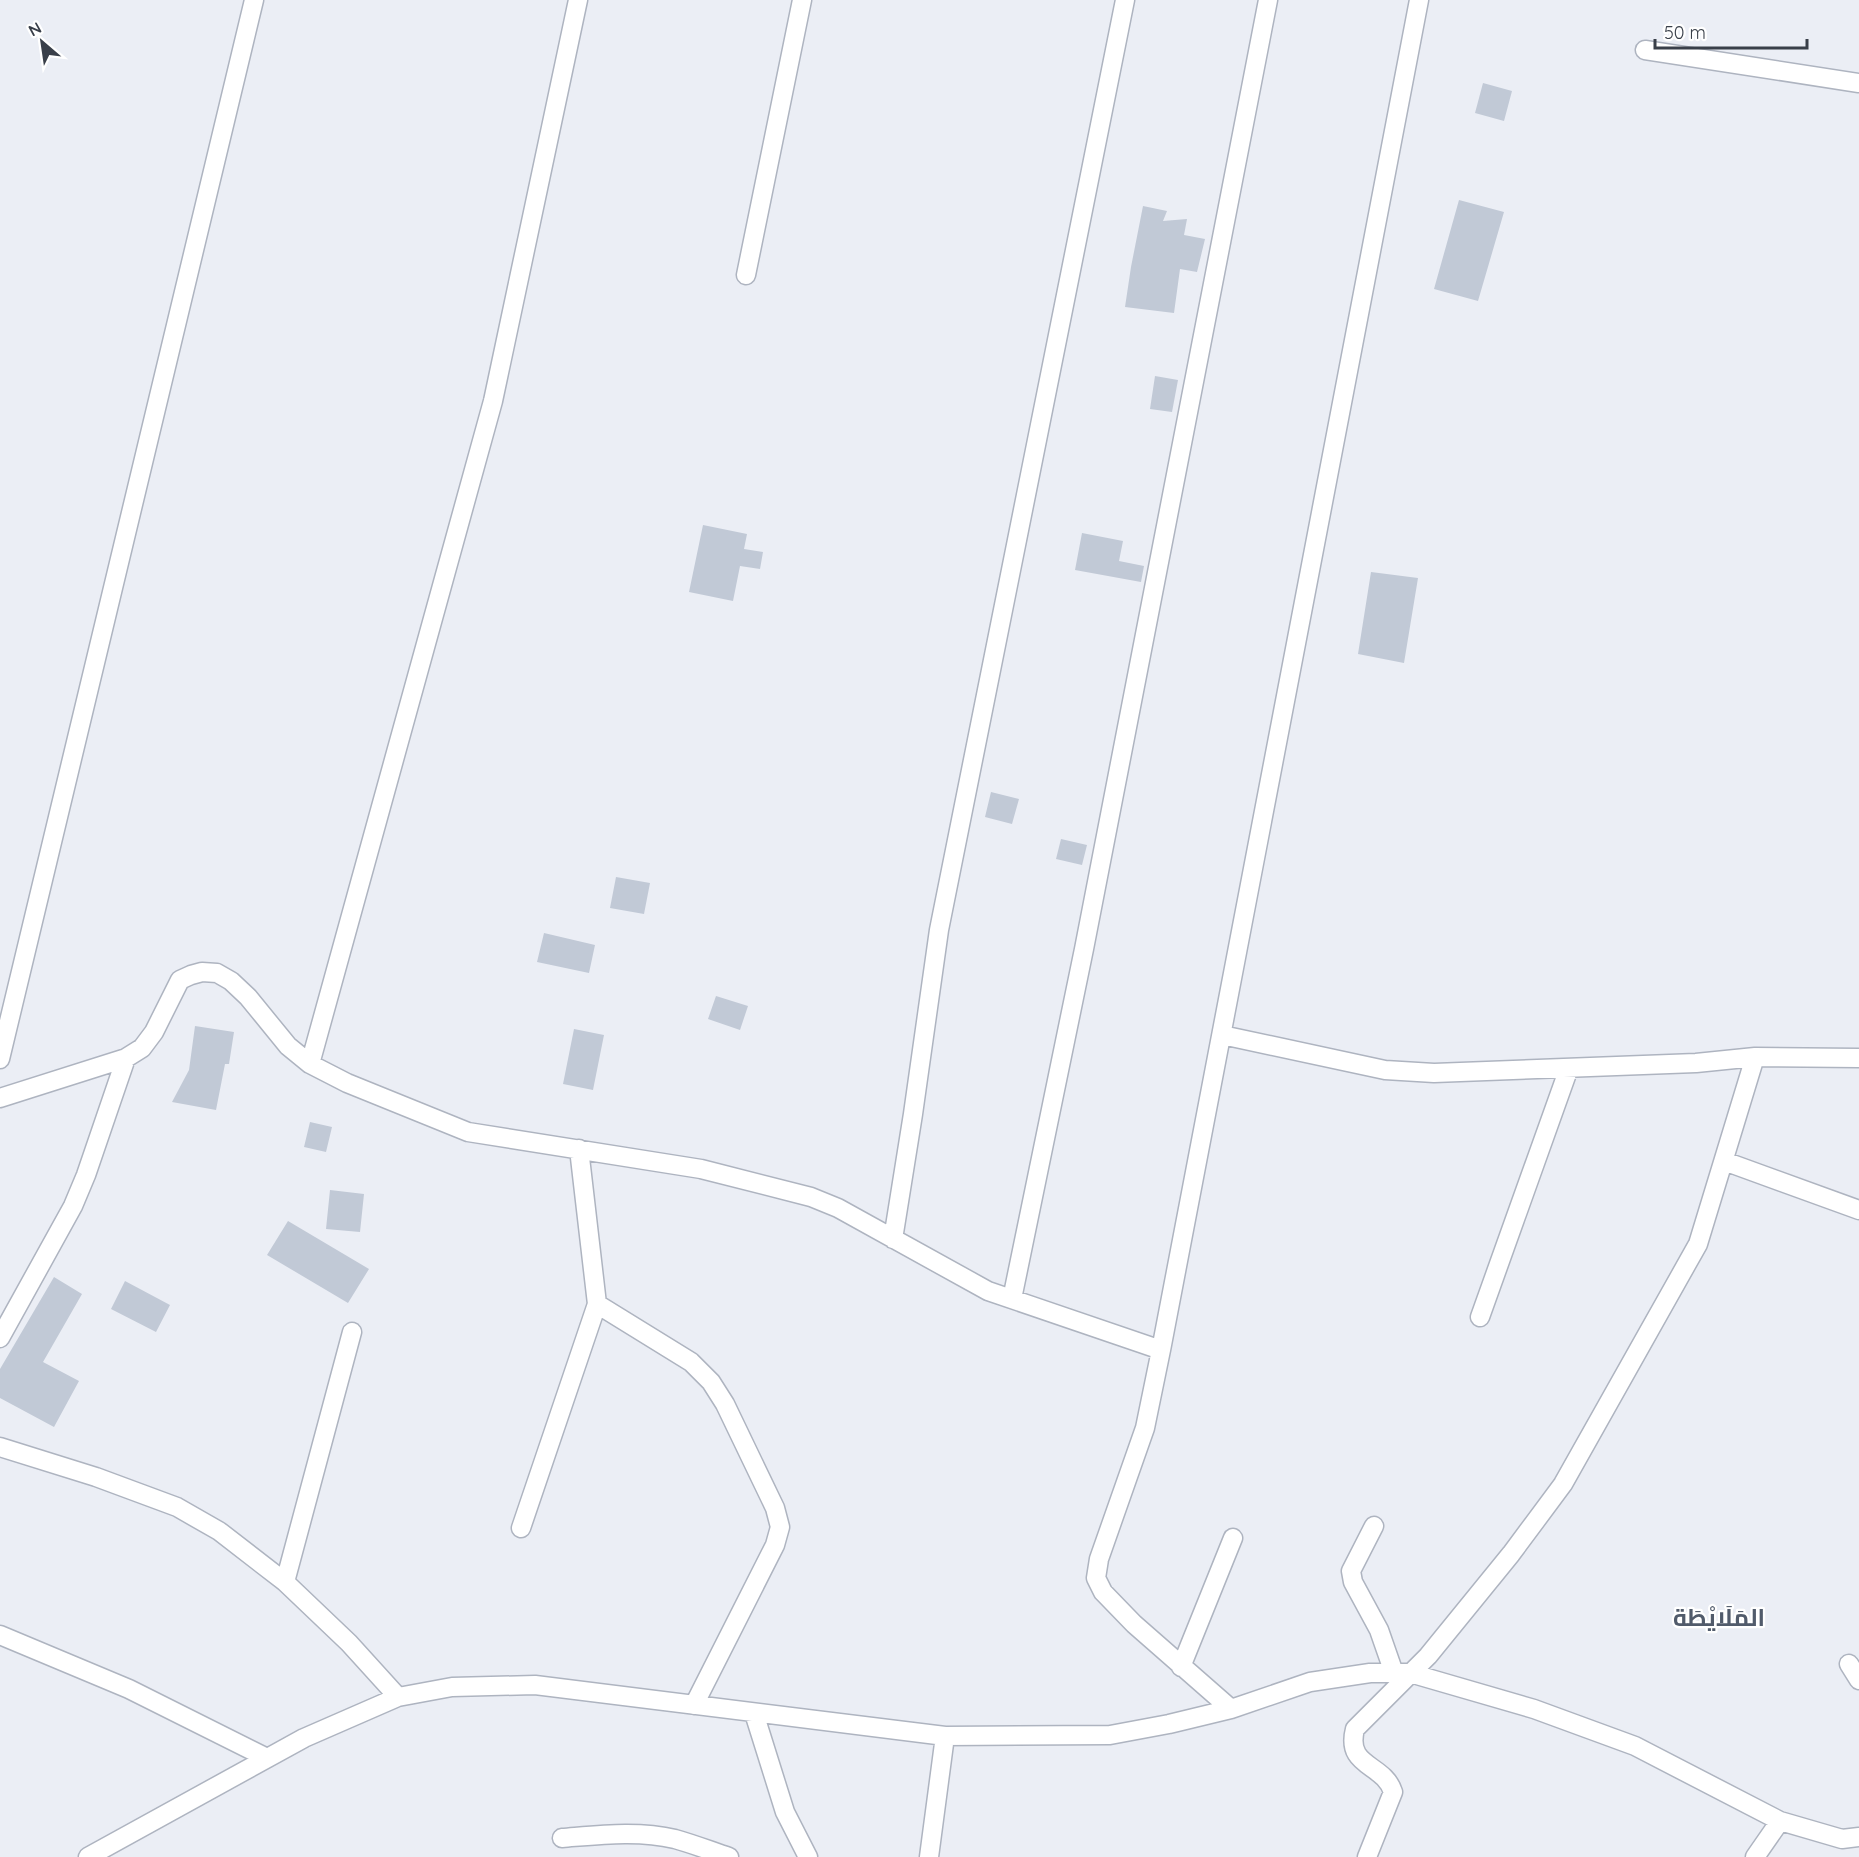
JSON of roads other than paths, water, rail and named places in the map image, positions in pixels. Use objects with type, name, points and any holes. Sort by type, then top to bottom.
[{"type":"street","points":[[0,1059],[254,0]]},
{"type":"street","points":[[310,1064],[493,401],[578,0]]},
{"type":"street","points":[[746,274],[802,0]]},
{"type":"street","points":[[893,1239],[914,1114],[939,930],[1125,0]]},
{"type":"street","points":[[1012,1299],[1084,949],[1268,0]]},
{"type":"street","points":[[1231,1709],[1134,1624],[1103,1592],[1096,1578],[1099,1559],[1145,1428],[1161,1350],[1419,0]]},
{"type":"street","points":[[1645,50],[1859,83]]},
{"type":"street","points":[[0,1098],[126,1058],[142,1048],[154,1032],[180,980],[202,972],[217,973],[231,981],[248,997],[288,1046],[310,1064],[347,1083],[468,1132],[701,1169],[811,1197],[838,1208],[988,1291],[1161,1350]]},
{"type":"street","points":[[1222,1035],[1385,1071],[1434,1073],[1696,1063],[1755,1057],[1859,1058]]},
{"type":"street","points":[[1367,1857],[1393,1792],[1390,1783],[1359,1759],[1352,1741],[1355,1729],[1402,1673],[1428,1656],[1511,1554],[1563,1484],[1698,1244],[1755,1057]]},
{"type":"street","points":[[0,1338],[73,1206],[126,1058]]},
{"type":"street","points":[[1480,1317],[1569,1068]]},
{"type":"street","points":[[521,1528],[597,1305],[579,1149]]},
{"type":"street","points":[[1724,1161],[1859,1210]]},
{"type":"street","points":[[597,1305],[691,1362],[711,1382],[726,1404],[775,1508],[780,1527],[775,1545],[694,1705]]},
{"type":"street","points":[[285,1582],[352,1332]]},
{"type":"street","points":[[0,1448],[96,1477],[177,1507],[219,1531],[285,1582],[349,1643],[398,1697]]},
{"type":"street","points":[[1374,1526],[1351,1571],[1353,1582],[1402,1673]]},
{"type":"street","points":[[1181,1666],[1233,1538]]},
{"type":"street","points":[[0,1635],[129,1689],[267,1758]]},
{"type":"street","points":[[1849,1664],[1859,1680]]},
{"type":"street","points":[[88,1857],[304,1738],[398,1697],[452,1687],[535,1685],[945,1736],[1110,1735],[1231,1709],[1310,1682],[1370,1673],[1402,1673],[1534,1709],[1635,1746],[1780,1821],[1842,1839],[1859,1837]]},
{"type":"street","points":[[754,1713],[785,1812],[808,1857]]},
{"type":"street","points":[[929,1857],[945,1736]]},
{"type":"street","points":[[1755,1857],[1780,1821]]},
{"type":"street","points":[[562,1838],[623,1834],[649,1835],[675,1839],[729,1857]]},
{"type":"district","name":"المَلَايْطَة","points":[[1719,1618]]}]
